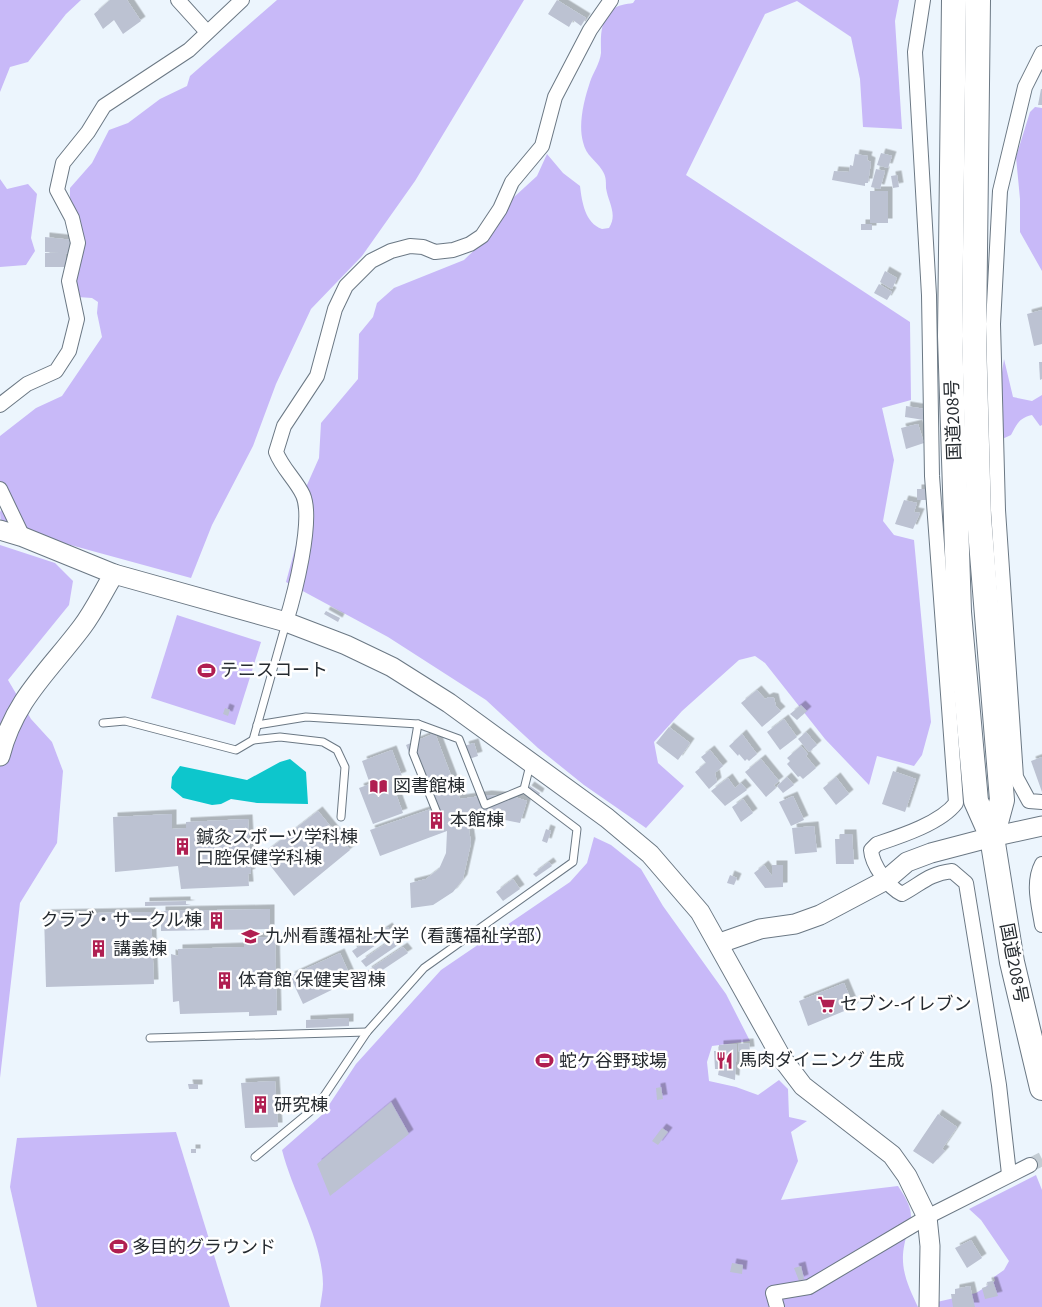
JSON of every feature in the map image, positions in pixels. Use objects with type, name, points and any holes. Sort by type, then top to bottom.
[{"type":"highway","name":"国道208号","points":[[954,0],[950,336],[959,612],[976,801],[992,837],[1012,962],[1042,1088]]},
{"type":"highway","name":"国道208号","points":[[978,0],[974,336],[979,517],[1002,800],[992,837]]},
{"type":"street","points":[[178,0],[207,32]]},
{"type":"street","points":[[0,405],[26,384],[56,371],[69,351],[77,319],[69,281],[78,243],[72,218],[58,190],[62,163],[104,106],[189,50],[242,0]]},
{"type":"street","points":[[286,622],[299,579],[305,513],[303,496],[289,477],[276,452],[284,426],[317,376],[335,309],[346,286],[371,261],[391,251],[410,246],[423,246],[435,252],[452,250],[470,244],[482,236],[500,210],[512,182],[542,146],[556,97],[590,30],[611,0]]},
{"type":"street","points":[[922,0],[915,52],[929,295],[932,476],[956,803],[949,812],[937,820],[877,844],[871,850],[871,859],[894,890],[902,894],[932,875],[941,872],[952,871],[966,883],[993,1047],[1009,1174]]},
{"type":"street","points":[[1041,57],[1025,86],[1000,191],[993,324],[998,510],[1016,777],[1029,801],[1042,802]]},
{"type":"street","points":[[0,489],[24,537]]},
{"type":"street","points":[[0,530],[24,537],[114,574],[286,622],[346,645],[392,667],[449,703],[530,764],[607,818],[650,854],[700,912],[720,943],[781,1057],[803,1086],[892,1156],[907,1176],[927,1217],[930,1246],[929,1307]]},
{"type":"street","points":[[0,756],[9,726],[26,694],[82,626],[114,574]]},
{"type":"street","points":[[720,943],[760,929],[795,924],[820,915],[886,880],[907,862],[931,853],[1042,826]]},
{"type":"street","points":[[1042,864],[1037,873],[1036,889],[1042,925]]},
{"type":"street","points":[[777,1307],[773,1293],[809,1286],[927,1217],[1030,1165]]},
{"type":"lane","points":[[253,740],[286,622]]},
{"type":"lane","points":[[257,725],[306,717],[418,724],[459,739],[485,806],[524,789]]},
{"type":"lane","points":[[104,723],[125,721],[236,750],[253,740],[280,737],[323,742],[337,750],[345,767],[341,817]]},
{"type":"lane","points":[[418,724],[413,753],[439,818]]},
{"type":"lane","points":[[524,789],[530,764]]},
{"type":"lane","points":[[255,1157],[318,1106],[367,1032],[424,968],[574,862],[577,829],[524,789]]},
{"type":"lane","points":[[150,1038],[367,1032]]},
{"type":"shaded area","points":[[0,0],[81,0],[66,14],[28,62],[10,67],[0,92]]},
{"type":"shaded area","points":[[277,0],[524,0],[415,181],[362,256],[311,309],[276,384],[253,446],[212,525],[191,578],[1,526],[0,512],[6,502],[0,494],[0,436],[36,408],[62,396],[102,337],[97,313],[98,302],[92,298],[78,297],[70,278],[81,262],[80,255],[69,242],[70,188],[92,163],[109,130],[128,123],[160,99],[187,86],[190,76]]},
{"type":"shaded area","points":[[635,0],[899,0],[895,21],[902,129],[863,127],[860,79],[851,37],[797,1],[765,14],[686,175],[910,322],[911,400],[882,408],[894,460],[883,521],[894,535],[914,540],[931,722],[922,755],[914,766],[877,756],[869,785],[825,739],[765,663],[755,656],[739,660],[682,711],[654,742],[658,763],[684,786],[646,828],[584,785],[538,748],[486,700],[388,637],[286,582],[306,508],[307,485],[319,458],[321,423],[358,379],[359,334],[373,317],[377,303],[394,288],[464,260],[496,229],[513,198],[537,176],[547,154],[563,173],[580,186],[585,211],[592,222],[602,229],[609,228],[612,223],[613,213],[606,188],[605,176],[584,147],[581,120],[588,89],[601,53],[602,31],[605,20],[614,8],[633,3]]},
{"type":"shaded area","points":[[1035,107],[1042,108],[1042,271],[1020,232],[1020,199],[1016,157],[1030,112]]},
{"type":"shaded area","points":[[0,179],[7,189],[28,184],[37,194],[31,238],[35,251],[26,265],[0,267]]},
{"type":"shaded area","points":[[1004,359],[1013,397],[1032,401],[1042,395],[1042,425],[1040,426],[1032,415],[1028,416],[1019,422],[1011,435],[1000,440],[1001,379]]},
{"type":"shaded area","points":[[0,545],[55,563],[73,581],[69,605],[8,680],[31,719],[52,742],[63,771],[57,843],[20,903],[0,1078]]},
{"type":"shaded area","name":"テニスコート","points":[[177,615],[261,642],[235,725],[151,698]]},
{"type":"shaded area","points":[[594,837],[611,845],[641,869],[663,906],[726,994],[750,1041],[712,1046],[707,1062],[709,1081],[736,1087],[758,1095],[779,1080],[788,1089],[789,1117],[807,1121],[791,1132],[798,1161],[781,1200],[898,1186],[911,1214],[903,1262],[907,1282],[918,1307],[320,1307],[323,1284],[318,1250],[282,1150],[323,1114],[356,1064],[441,970],[570,882],[587,863]]},
{"type":"shaded area","name":"多目的グラウンド","points":[[176,1132],[230,1307],[37,1307],[10,1187],[17,1138]]},
{"type":"shaded area","points":[[1036,1175],[1042,1190],[1042,1307],[936,1307],[937,1302],[976,1293],[995,1281],[994,1277],[1004,1270],[1009,1261],[981,1220],[969,1209]]},
{"type":"water","points":[[290,759],[306,772],[308,804],[257,803],[231,799],[221,804],[212,805],[183,798],[171,788],[172,777],[180,766],[247,780],[280,762]]},
{"type":"building","points":[[110,0],[127,0],[141,21],[123,34],[114,20],[103,29],[94,14]]},
{"type":"building","points":[[557,0],[586,18],[581,26],[573,20],[569,27],[548,14]]},
{"type":"building","points":[[1041,89],[1042,105],[1038,105]]},
{"type":"building","points":[[881,153],[892,156],[888,168],[877,165]]},
{"type":"building","points":[[855,154],[868,156],[867,160],[871,162],[868,183],[865,183],[865,186],[832,180],[834,171],[849,172],[850,165],[853,166]]},
{"type":"building","points":[[876,169],[885,171],[880,189],[871,187]]},
{"type":"building","points":[[897,175],[899,187],[893,188],[891,176]]},
{"type":"building","points":[[870,191],[888,191],[888,223],[870,223]]},
{"type":"building","points":[[861,224],[872,224],[872,230],[861,230]]},
{"type":"building","points":[[45,237],[73,240],[74,254],[45,252]]},
{"type":"building","points":[[45,253],[66,253],[66,267],[45,267]]},
{"type":"building","points":[[885,271],[897,278],[892,289],[880,282]]},
{"type":"building","points":[[879,284],[892,292],[887,300],[874,293]]},
{"type":"building","points":[[1042,310],[1042,344],[1034,346],[1027,314]]},
{"type":"building","points":[[1039,362],[1042,362],[1042,379],[1040,380]]},
{"type":"building","points":[[906,406],[925,409],[924,420],[905,417]]},
{"type":"building","points":[[918,424],[924,443],[906,449],[901,428]]},
{"type":"building","points":[[917,489],[926,489],[927,500],[917,500]]},
{"type":"building","points":[[904,500],[917,503],[914,512],[920,513],[913,529],[895,524]]},
{"type":"building","points":[[326,611],[340,618],[338,622],[324,614]]},
{"type":"building","points":[[757,690],[765,699],[769,697],[774,698],[776,706],[781,711],[762,727],[741,703]]},
{"type":"building","points":[[801,705],[807,711],[797,720],[790,714]]},
{"type":"building","points":[[225,708],[230,710],[228,716],[223,714]]},
{"type":"building","points":[[784,719],[797,737],[780,750],[767,732]]},
{"type":"building","points":[[669,727],[690,743],[678,760],[656,743]]},
{"type":"building","points":[[806,732],[817,745],[809,752],[798,739]]},
{"type":"building","name":"本館棟","points":[[435,733],[460,799],[487,795],[515,797],[527,801],[520,823],[489,817],[468,822],[471,843],[463,879],[453,892],[433,905],[411,908],[410,883],[426,879],[439,869],[446,853],[447,831],[380,856],[370,830],[431,809],[406,745]]},
{"type":"building","points":[[742,734],[757,754],[749,761],[747,759],[745,761],[739,754],[738,756],[729,746]]},
{"type":"building","points":[[474,743],[478,756],[469,759],[464,746]]},
{"type":"building","points":[[801,746],[808,754],[806,756],[816,768],[803,779],[800,776],[798,777],[787,764],[790,761],[787,758]]},
{"type":"building","name":"図書館棟","points":[[392,750],[402,776],[391,780],[403,813],[373,824],[359,788],[370,784],[362,761]]},
{"type":"building","points":[[710,750],[723,766],[715,773],[717,782],[709,789],[695,772],[706,763],[701,757]]},
{"type":"building","points":[[1042,757],[1042,792],[1031,761]]},
{"type":"building","points":[[761,759],[779,781],[774,785],[776,788],[766,797],[745,772]]},
{"type":"building","points":[[893,771],[916,779],[905,812],[882,804]]},
{"type":"building","points":[[787,777],[794,785],[783,793],[777,786]]},
{"type":"building","points":[[836,777],[849,794],[836,805],[823,788]]},
{"type":"building","points":[[728,778],[735,788],[741,783],[747,790],[725,806],[711,791]]},
{"type":"building","points":[[530,786],[540,793],[538,797],[527,790]]},
{"type":"building","points":[[793,796],[804,820],[791,826],[779,802]]},
{"type":"building","points":[[743,799],[753,813],[741,822],[732,807]]},
{"type":"building","points":[[318,811],[350,850],[294,896],[262,855]]},
{"type":"building","name":"鍼灸スポーツ学科棟 口腔保健学科棟","points":[[172,814],[172,829],[186,828],[186,822],[248,819],[251,873],[248,874],[249,886],[181,889],[178,866],[115,872],[113,817]]},
{"type":"building","points":[[814,826],[817,852],[795,854],[792,828]]},
{"type":"building","points":[[546,829],[551,831],[547,843],[542,841]]},
{"type":"building","points":[[840,834],[852,834],[854,864],[836,864],[835,839],[840,839]]},
{"type":"building","points":[[549,862],[552,866],[536,877],[533,874]]},
{"type":"building","points":[[764,865],[772,876],[772,865],[783,865],[783,887],[765,888],[754,873]]},
{"type":"building","points":[[730,875],[737,878],[734,885],[727,883]]},
{"type":"building","points":[[513,879],[520,889],[503,901],[496,892]]},
{"type":"building","points":[[186,901],[186,904],[191,905],[145,906],[145,902]]},
{"type":"building","name":"クラブ・サークル棟","points":[[270,909],[270,929],[161,931],[161,911]]},
{"type":"building","name":"講義棟","points":[[151,912],[154,984],[46,987],[44,914]]},
{"type":"building","points":[[388,927],[392,934],[357,958],[352,951]]},
{"type":"building","points":[[397,936],[401,943],[366,967],[361,961]]},
{"type":"building","name":"体育館 保健実習棟","points":[[275,937],[277,1015],[249,1016],[249,1012],[180,1014],[179,1001],[173,1002],[171,954],[178,956],[178,949],[244,947],[244,938]]},
{"type":"building","points":[[403,947],[408,953],[372,977],[367,971]]},
{"type":"building","points":[[340,953],[352,980],[303,1004],[290,976]]},
{"type":"building","name":"セブン-イレブン","points":[[844,983],[854,1007],[808,1026],[799,1001]]},
{"type":"building","points":[[349,1018],[349,1026],[306,1028],[306,1020]]},
{"type":"building","points":[[749,1043],[750,1051],[739,1052],[738,1044]]},
{"type":"building","name":"馬肉ダイニング 生成","points":[[737,1044],[735,1080],[718,1075],[719,1069],[715,1069],[714,1051],[719,1051],[719,1045]]},
{"type":"building","name":"研究棟","points":[[275,1081],[278,1127],[245,1128],[241,1083]]},
{"type":"building","points":[[188,1084],[198,1084],[198,1089],[189,1089]]},
{"type":"building","points":[[661,1087],[663,1099],[657,1100],[656,1088]]},
{"type":"building","points":[[391,1102],[409,1134],[330,1196],[317,1164]]},
{"type":"building","points":[[938,1114],[957,1127],[942,1149],[945,1151],[933,1164],[913,1151]]},
{"type":"building","points":[[662,1128],[668,1132],[658,1145],[652,1141]]},
{"type":"building","points":[[191,1149],[196,1149],[196,1153],[191,1153]]},
{"type":"building","points":[[971,1240],[982,1258],[967,1268],[955,1248]]},
{"type":"building","points":[[732,1263],[743,1265],[742,1274],[730,1272]]},
{"type":"building","points":[[801,1266],[804,1279],[799,1281],[794,1268]]},
{"type":"building","points":[[993,1281],[998,1296],[985,1299],[982,1288],[988,1286],[987,1282]]},
{"type":"building","points":[[970,1286],[975,1307],[953,1307],[951,1294],[955,1294],[955,1289]]},
{"type":"tunnel","points":[[1030,1165],[1042,1159]]},
{"type":"place","name":"テニスコート","points":[[206,670]]},
{"type":"place","name":"図書館棟","points":[[379,786]]},
{"type":"place","name":"本館棟","points":[[436,820]]},
{"type":"place","name":"鍼灸スポーツ学科棟 口腔保健学科棟","points":[[182,847]]},
{"type":"place","name":"クラブ・サークル棟","points":[[216,920]]},
{"type":"place","name":"九州看護福祉大学（看護福祉学部）","points":[[251,936]]},
{"type":"place","name":"講義棟","points":[[99,949]]},
{"type":"place","name":"体育館 保健実習棟","points":[[224,980]]},
{"type":"place","name":"セブン-イレブン","points":[[826,1004]]},
{"type":"place","name":"馬肉ダイニング 生成","points":[[725,1060]]},
{"type":"place","name":"蛇ケ谷野球場","points":[[545,1061]]},
{"type":"place","name":"研究棟","points":[[260,1105]]},
{"type":"place","name":"多目的グラウンド","points":[[118,1247]]}]
